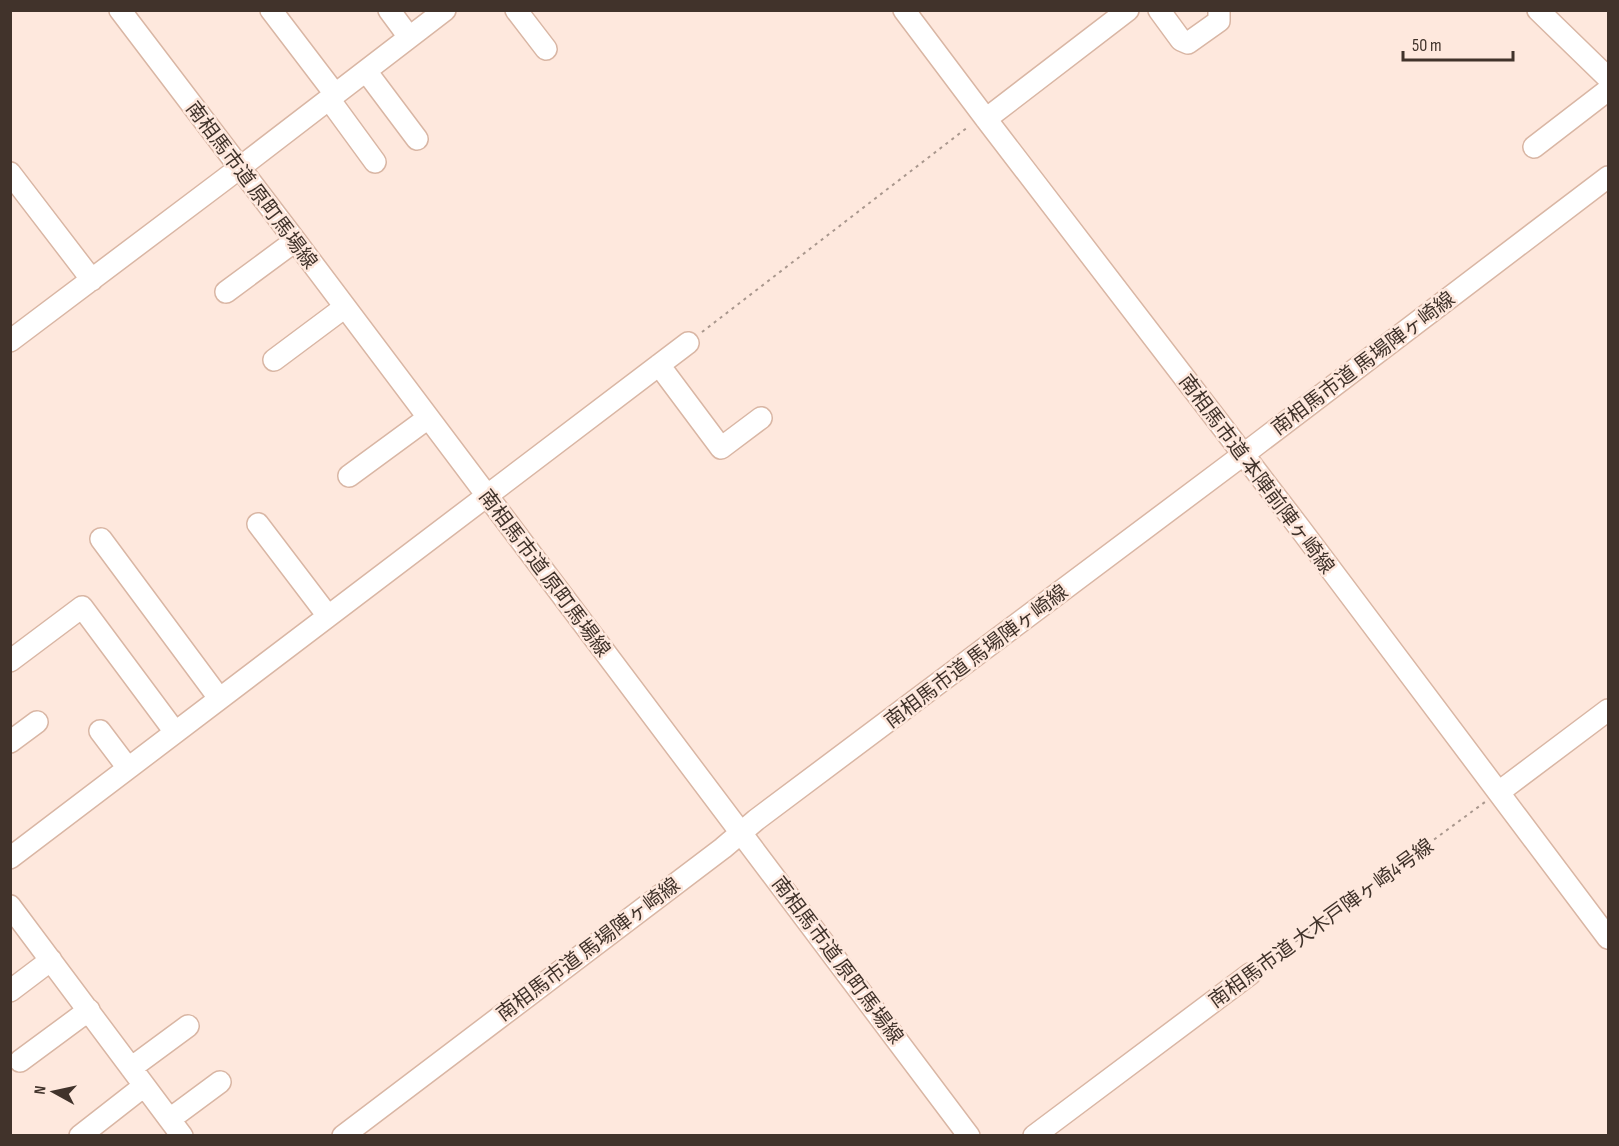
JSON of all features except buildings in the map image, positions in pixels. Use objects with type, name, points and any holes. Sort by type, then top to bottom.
[{"type":"street","name":"南相馬市道 原町馬場線","points":[[120,10],[969,1136]]},
{"type":"street","points":[[271,10],[375,162]]},
{"type":"street","points":[[389,10],[409,37]]},
{"type":"street","points":[[10,340],[445,10]]},
{"type":"street","points":[[516,10],[546,49]]},
{"type":"street","name":"南相馬市道 本陣前陣ヶ崎線","points":[[904,10],[1608,938]]},
{"type":"street","points":[[986,119],[1128,10]]},
{"type":"street","points":[[1159,10],[1181,40],[1188,43],[1219,21],[1219,10]]},
{"type":"street","points":[[1538,10],[1608,78]]},
{"type":"street","points":[[366,71],[417,139]]},
{"type":"street","points":[[1534,147],[1608,90]]},
{"type":"street","points":[[10,174],[92,280]]},
{"type":"street","name":"南相馬市道 馬場陣ヶ崎線","points":[[343,1136],[1608,177]]},
{"type":"street","points":[[226,292],[295,241]]},
{"type":"street","points":[[274,360],[345,307]]},
{"type":"street","points":[[10,858],[688,343]]},
{"type":"street","points":[[659,364],[721,448],[761,418]]},
{"type":"street","points":[[349,476],[428,418]]},
{"type":"street","points":[[258,524],[328,616]]},
{"type":"street","points":[[101,539],[219,698]]},
{"type":"street","points":[[10,661],[82,607],[175,732]]},
{"type":"street","points":[[1498,792],[1608,710]]},
{"type":"street","points":[[10,742],[37,722]]},
{"type":"street","points":[[100,730],[128,768]]},
{"type":"street","points":[[10,906],[176,1127],[220,1082]]},
{"type":"street","points":[[10,991],[51,960]]},
{"type":"street","name":"南相馬市道 大木戸陣ヶ崎4号線","points":[[1034,1136],[1250,975]]},
{"type":"street","points":[[20,1061],[89,1010]]},
{"type":"street","points":[[131,1068],[188,1026]]},
{"type":"street","points":[[80,1136],[144,1086]]},
{"type":"path","points":[[688,343],[976,120],[986,119]]},
{"type":"path","name":"南相馬市道 大木戸陣ヶ崎4号線","points":[[1250,975],[1498,792]]}]
